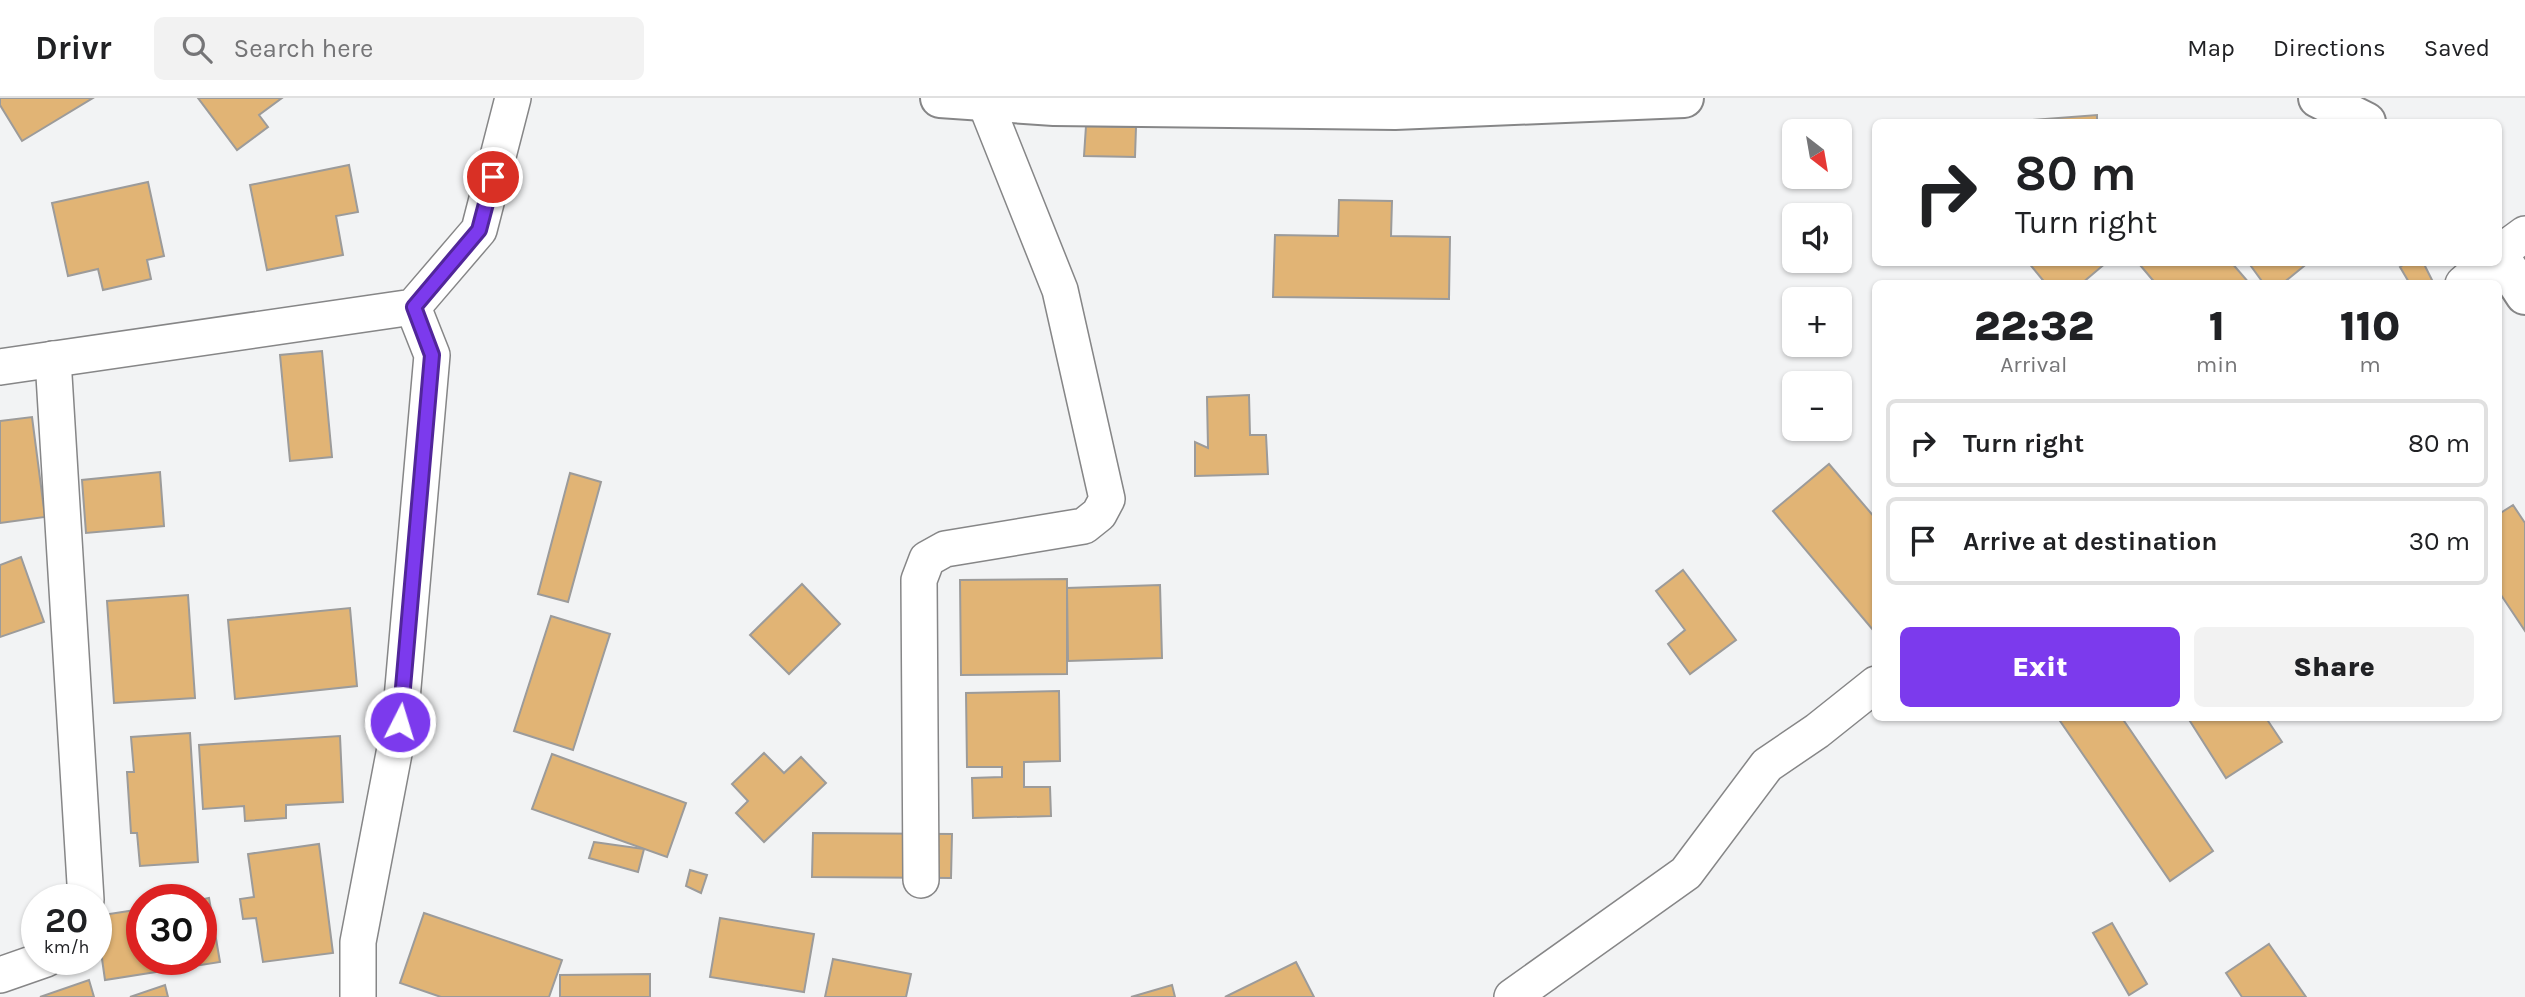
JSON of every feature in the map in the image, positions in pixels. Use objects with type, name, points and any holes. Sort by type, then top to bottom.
[{"type":"street","points":[[0,366],[414,307],[479,230],[513,98]]},
{"type":"street","points":[[940,98],[1054,106],[1395,110],[1684,98]]},
{"type":"street","points":[[2318,98],[2360,119]]},
{"type":"street","points":[[920,880],[919,580],[927,559],[945,549],[1084,526],[1099,514],[1107,499],[1060,290],[985,102]]},
{"type":"street","points":[[2502,252],[2525,234]]},
{"type":"street","points":[[2502,259],[2525,295]]},
{"type":"street","points":[[2468,280],[2483,266]]},
{"type":"street","points":[[358,997],[358,943],[400,722],[432,355],[414,307]]},
{"type":"street","points":[[53,359],[85,884]]},
{"type":"street","points":[[1512,997],[1686,873],[1767,765],[1817,731],[1872,687]]},
{"type":"street","points":[[0,975],[21,968]]},
{"type":"building","points":[[0,98],[93,98],[22,141],[0,105]]},
{"type":"building","points":[[198,98],[282,98],[259,115],[268,127],[237,150]]},
{"type":"building","points":[[2097,115],[2097,119],[2045,119]]},
{"type":"building","points":[[1086,126],[1136,127],[1135,157],[1084,156]]},
{"type":"building","points":[[349,165],[358,212],[336,216],[343,255],[267,270],[250,185]]},
{"type":"building","points":[[148,182],[164,256],[147,260],[151,279],[103,290],[98,269],[68,276],[52,203]]},
{"type":"building","points":[[1339,200],[1392,201],[1391,236],[1450,237],[1449,299],[1273,297],[1275,235],[1338,236]]},
{"type":"building","points":[[2031,266],[2102,266],[2086,280],[2043,280]]},
{"type":"building","points":[[2141,266],[2234,266],[2247,280],[2153,280]]},
{"type":"building","points":[[2251,266],[2304,266],[2287,280],[2261,280]]},
{"type":"building","points":[[2425,266],[2432,280],[2408,280],[2400,267]]},
{"type":"building","points":[[322,351],[332,457],[290,461],[280,355]]},
{"type":"building","points":[[1249,395],[1250,435],[1266,435],[1268,474],[1195,476],[1195,442],[1208,448],[1207,397]]},
{"type":"building","points":[[32,417],[45,517],[0,523],[0,421]]},
{"type":"building","points":[[1829,464],[1872,514],[1872,629],[1773,511]]},
{"type":"building","points":[[160,472],[164,526],[86,533],[82,480]]},
{"type":"building","points":[[570,473],[601,482],[568,602],[538,594]]},
{"type":"building","points":[[2513,505],[2525,523],[2525,631],[2502,596],[2502,512]]},
{"type":"building","points":[[21,557],[44,622],[0,637],[0,565]]},
{"type":"building","points":[[1683,570],[1736,640],[1690,674],[1668,644],[1685,630],[1656,591]]},
{"type":"building","points":[[1067,579],[1067,674],[961,675],[960,580]]},
{"type":"building","points":[[802,584],[840,624],[789,674],[750,635]]},
{"type":"building","points":[[1160,585],[1162,658],[1068,661],[1067,588]]},
{"type":"building","points":[[188,595],[195,698],[114,703],[107,601]]},
{"type":"building","points":[[350,608],[357,686],[235,699],[228,620]]},
{"type":"building","points":[[551,616],[610,634],[573,750],[514,731]]},
{"type":"building","points":[[1059,691],[1060,761],[1024,762],[1024,787],[1050,787],[1051,816],[973,818],[972,778],[1002,777],[1002,767],[967,767],[966,693]]},
{"type":"building","points":[[2060,721],[2124,721],[2213,851],[2170,881]]},
{"type":"building","points":[[2190,721],[2268,721],[2282,742],[2226,778]]},
{"type":"building","points":[[190,733],[198,862],[140,866],[137,833],[131,833],[127,772],[134,772],[131,737]]},
{"type":"building","points":[[340,736],[343,802],[286,805],[286,818],[245,821],[244,806],[203,809],[199,745]]},
{"type":"building","points":[[764,753],[784,773],[801,757],[826,783],[764,842],[736,813],[748,801],[732,784]]},
{"type":"building","points":[[552,754],[686,803],[667,857],[532,809]]},
{"type":"building","points":[[813,833],[952,834],[951,878],[812,877]]},
{"type":"building","points":[[594,842],[644,849],[638,872],[589,858]]},
{"type":"building","points":[[319,844],[333,953],[263,962],[256,918],[243,919],[240,899],[254,897],[248,854]]},
{"type":"building","points":[[690,870],[707,875],[701,893],[686,886]]},
{"type":"building","points":[[126,911],[126,975],[137,975],[105,980],[104,975],[112,975],[112,914]]},
{"type":"building","points":[[424,913],[562,960],[549,997],[441,997],[400,983]]},
{"type":"building","points":[[720,918],[814,934],[804,992],[710,977]]},
{"type":"building","points":[[2112,923],[2147,984],[2129,995],[2093,933]]},
{"type":"building","points":[[2269,944],[2306,997],[2242,997],[2226,973]]},
{"type":"building","points":[[833,959],[911,974],[906,997],[825,997]]},
{"type":"building","points":[[1296,962],[1314,997],[1225,997]]},
{"type":"building","points":[[650,974],[650,997],[560,997],[560,975]]},
{"type":"building","points":[[89,980],[94,997],[40,997]]},
{"type":"building","points":[[165,985],[168,997],[130,997]]},
{"type":"building","points":[[1172,985],[1175,997],[1131,997]]},
{"type":"route","points":[[400,722],[432,355],[414,307],[479,230],[493,177]]}]
